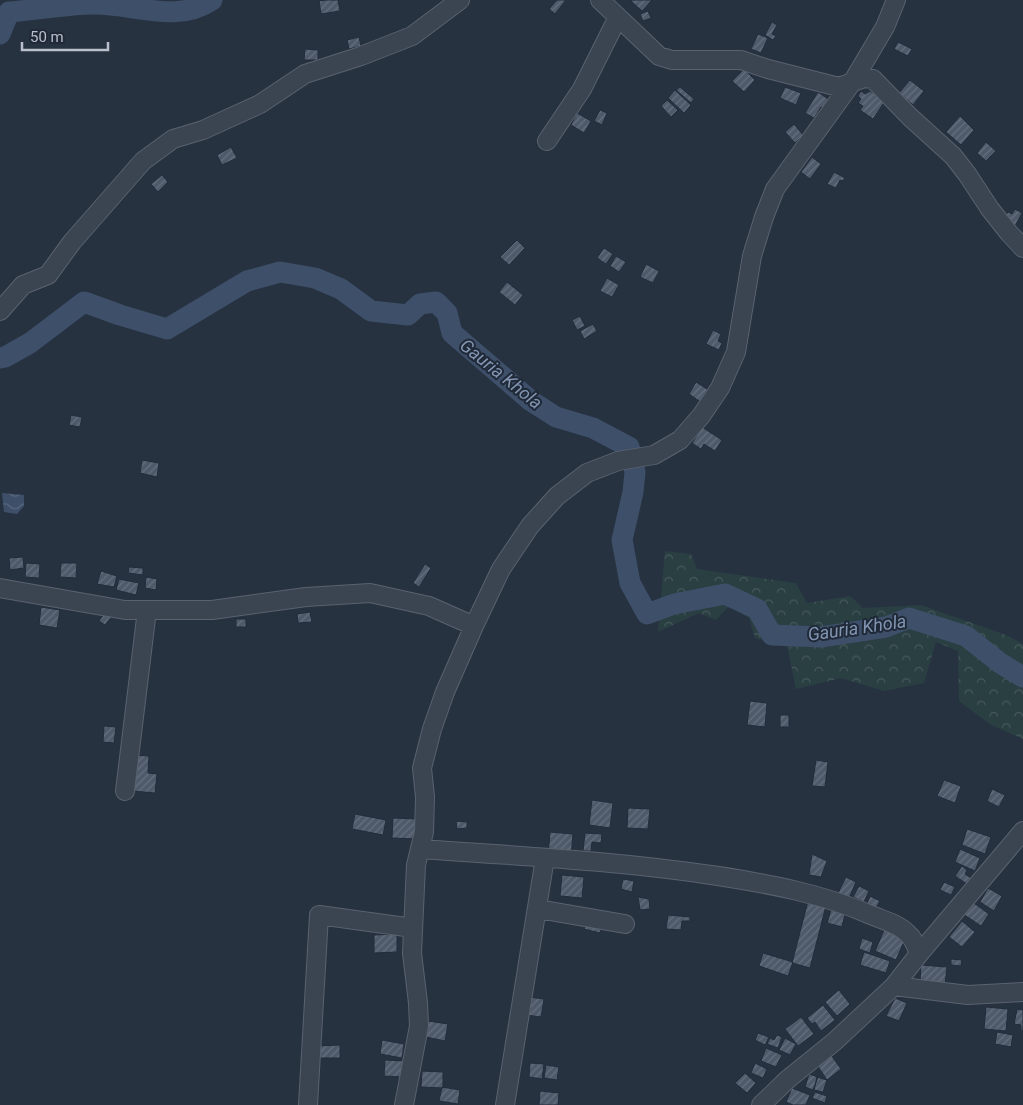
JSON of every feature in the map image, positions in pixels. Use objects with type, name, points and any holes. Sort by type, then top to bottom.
[{"type":"street","points":[[0,311],[23,285],[48,275],[72,242],[143,161],[173,139],[203,130],[260,104],[305,74],[361,56],[412,36],[460,0]]},
{"type":"street","points":[[600,0],[659,56],[672,60],[741,60],[768,69],[839,87],[864,78],[873,79],[910,117],[953,156],[990,210],[1023,248]]},
{"type":"street","points":[[404,1105],[419,1026],[412,953],[416,865],[424,832],[425,812],[422,768],[432,729],[474,626],[501,569],[530,526],[557,496],[587,473],[618,461],[654,455],[680,440],[701,416],[720,388],[736,352],[752,256],[764,216],[775,189],[853,81],[885,28],[896,0]]},
{"type":"street","points":[[547,141],[582,89],[618,17]]},
{"type":"street","points":[[0,588],[125,610],[212,610],[306,597],[370,593],[430,606],[474,626]]},
{"type":"street","points":[[125,791],[147,610]]},
{"type":"street","points":[[761,1105],[788,1078],[834,1042],[894,986],[918,954],[1023,831]]},
{"type":"street","points":[[421,849],[629,864],[757,882],[794,890],[856,909],[900,927],[914,941],[918,954]]},
{"type":"street","points":[[505,1105],[545,858]]},
{"type":"street","points":[[538,909],[625,924]]},
{"type":"street","points":[[308,1105],[319,915],[413,928]]},
{"type":"street","points":[[894,986],[968,995],[1023,992]]},
{"type":"green space","points":[[665,551],[691,554],[697,569],[796,583],[807,603],[850,596],[863,608],[921,605],[1006,635],[1023,644],[1023,739],[991,725],[959,701],[958,651],[936,642],[924,683],[884,691],[841,678],[796,689],[787,646],[755,638],[749,618],[729,606],[716,620],[699,613],[658,632]]},
{"type":"water","points":[[2,493],[24,495],[24,506],[17,514],[4,512]]},
{"type":"building","points":[[338,0],[340,11],[321,14],[319,1]]},
{"type":"building","points":[[557,0],[566,0],[555,14],[549,9]]},
{"type":"building","points":[[632,0],[652,0],[642,11]]},
{"type":"building","points":[[648,11],[651,18],[643,21],[640,14]]},
{"type":"building","points":[[772,22],[777,25],[772,34],[776,36],[773,40],[765,35]]},
{"type":"building","points":[[758,34],[768,38],[761,53],[751,49]]},
{"type":"building","points":[[359,37],[361,46],[349,49],[347,40]]},
{"type":"building","points":[[898,42],[912,49],[908,56],[894,49]]},
{"type":"building","points":[[305,49],[318,50],[318,60],[304,60]]},
{"type":"building","points":[[744,69],[755,80],[744,92],[732,81]]},
{"type":"building","points":[[910,80],[924,91],[913,105],[899,93]]},
{"type":"building","points":[[680,87],[694,99],[691,103],[676,90]]},
{"type":"building","points":[[785,87],[801,93],[796,105],[780,98]]},
{"type":"building","points":[[675,90],[691,105],[684,113],[668,98]]},
{"type":"building","points":[[861,91],[865,94],[870,91],[885,101],[873,119],[860,110],[863,106],[858,103],[861,99],[858,96]]},
{"type":"building","points":[[818,92],[831,101],[826,109],[821,107],[814,118],[805,113]]},
{"type":"building","points":[[667,100],[678,110],[671,117],[661,106]]},
{"type":"building","points":[[600,110],[607,113],[602,125],[594,121]]},
{"type":"building","points":[[577,113],[591,121],[584,133],[571,125]]},
{"type":"building","points":[[960,116],[974,130],[961,145],[946,132]]},
{"type":"building","points":[[794,124],[803,135],[795,143],[785,132]]},
{"type":"building","points":[[986,142],[996,151],[986,161],[977,153]]},
{"type":"building","points":[[231,147],[237,158],[222,165],[217,155]]},
{"type":"building","points":[[812,157],[821,164],[810,179],[801,172]]},
{"type":"building","points":[[834,172],[845,178],[843,181],[840,180],[836,188],[827,184]]},
{"type":"building","points":[[162,175],[168,182],[158,192],[151,184]]},
{"type":"building","points":[[1015,209],[1022,213],[1015,226],[1003,219],[1008,212],[1012,214]]},
{"type":"building","points":[[517,240],[525,248],[509,265],[500,257]]},
{"type":"building","points":[[604,248],[613,254],[606,264],[597,258]]},
{"type":"building","points":[[616,256],[626,262],[619,272],[610,266]]},
{"type":"building","points":[[646,264],[659,271],[653,283],[640,277]]},
{"type":"building","points":[[607,278],[619,285],[612,297],[600,291]]},
{"type":"building","points":[[507,282],[523,295],[515,305],[499,292]]},
{"type":"building","points":[[580,316],[585,326],[577,330],[572,320]]},
{"type":"building","points":[[593,324],[597,331],[584,339],[580,331]]},
{"type":"building","points":[[713,330],[721,334],[718,341],[722,343],[719,350],[706,344]]},
{"type":"building","points":[[696,382],[710,391],[702,403],[689,394]]},
{"type":"building","points":[[71,415],[82,417],[80,427],[69,425]]},
{"type":"building","points":[[702,427],[722,440],[715,451],[704,444],[701,449],[692,443]]},
{"type":"building","points":[[142,460],[159,463],[157,477],[140,473]]},
{"type":"building","points":[[23,557],[24,568],[10,570],[9,558]]},
{"type":"building","points":[[26,563],[40,564],[39,578],[25,577]]},
{"type":"building","points":[[61,563],[77,563],[76,578],[60,577]]},
{"type":"building","points":[[425,564],[431,568],[419,587],[413,583]]},
{"type":"building","points":[[129,567],[143,568],[143,575],[128,573]]},
{"type":"building","points":[[101,571],[117,576],[114,587],[97,584]]},
{"type":"building","points":[[146,577],[157,579],[156,590],[145,588]]},
{"type":"building","points":[[119,579],[139,583],[136,595],[116,590]]},
{"type":"building","points":[[41,607],[60,610],[57,628],[39,625]]},
{"type":"building","points":[[106,611],[113,615],[105,625],[99,621]]},
{"type":"building","points":[[310,612],[312,622],[298,623],[297,614]]},
{"type":"building","points":[[236,619],[246,619],[246,627],[236,627]]},
{"type":"building","points":[[750,701],[767,703],[765,727],[747,725]]},
{"type":"building","points":[[780,715],[789,715],[789,727],[780,727]]},
{"type":"building","points":[[104,726],[116,727],[114,743],[103,742]]},
{"type":"building","points":[[135,755],[149,756],[148,773],[157,774],[155,793],[132,791]]},
{"type":"building","points":[[816,760],[828,762],[825,787],[812,786]]},
{"type":"building","points":[[944,780],[961,786],[955,803],[937,796]]},
{"type":"building","points":[[992,789],[1005,795],[999,807],[987,801]]},
{"type":"building","points":[[592,800],[613,803],[610,828],[589,825]]},
{"type":"building","points":[[628,808],[650,809],[648,829],[627,828]]},
{"type":"building","points":[[355,814],[386,820],[383,835],[352,829]]},
{"type":"building","points":[[393,818],[418,819],[417,839],[392,838]]},
{"type":"building","points":[[456,821],[467,822],[467,828],[457,829]]},
{"type":"building","points":[[967,829],[991,837],[985,854],[962,845]]},
{"type":"building","points":[[550,832],[573,834],[571,858],[548,856]]},
{"type":"building","points":[[585,833],[602,834],[601,843],[592,842],[591,851],[583,851]]},
{"type":"building","points":[[960,849],[980,858],[975,871],[955,862]]},
{"type":"building","points":[[812,854],[827,861],[821,877],[809,875]]},
{"type":"building","points":[[962,866],[967,870],[965,874],[971,878],[967,884],[955,876]]},
{"type":"building","points":[[562,875],[584,877],[582,898],[560,896]]},
{"type":"building","points":[[846,877],[856,882],[849,898],[838,893]]},
{"type":"building","points":[[623,879],[634,881],[632,892],[621,889]]},
{"type":"building","points":[[944,882],[955,887],[951,895],[940,890]]},
{"type":"building","points":[[859,886],[869,891],[864,902],[853,897]]},
{"type":"building","points":[[988,888],[1002,896],[994,911],[980,902]]},
{"type":"building","points":[[870,896],[880,901],[875,910],[866,906]]},
{"type":"building","points":[[638,897],[649,899],[650,909],[640,910]]},
{"type":"building","points":[[808,901],[826,906],[810,968],[792,963]]},
{"type":"building","points":[[971,901],[989,914],[981,926],[963,914]]},
{"type":"building","points":[[831,910],[845,914],[842,927],[827,923]]},
{"type":"building","points":[[668,915],[690,917],[690,921],[682,921],[681,930],[666,929]]},
{"type":"building","points":[[962,921],[975,932],[962,947],[949,937]]},
{"type":"building","points":[[586,922],[601,924],[600,933],[584,929]]},
{"type":"building","points":[[885,928],[906,937],[896,960],[875,951]]},
{"type":"building","points":[[397,934],[397,952],[374,953],[374,935]]},
{"type":"building","points":[[862,938],[873,942],[870,953],[859,949]]},
{"type":"building","points":[[864,952],[890,961],[886,973],[860,965]]},
{"type":"building","points":[[763,953],[793,962],[788,976],[759,966]]},
{"type":"building","points":[[951,959],[962,960],[961,966],[951,965]]},
{"type":"building","points":[[921,965],[947,967],[945,985],[920,983]]},
{"type":"building","points":[[839,990],[850,1004],[837,1016],[825,1002]]},
{"type":"building","points":[[529,997],[544,999],[541,1017],[526,1015]]},
{"type":"building","points":[[895,998],[907,1003],[899,1021],[886,1016]]},
{"type":"building","points":[[823,1005],[835,1020],[821,1031],[815,1022],[812,1024],[807,1018]]},
{"type":"building","points":[[986,1007],[1008,1009],[1006,1031],[984,1029]]},
{"type":"building","points":[[1017,1009],[1023,1010],[1023,1031],[1021,1031],[1021,1025],[1014,1024]]},
{"type":"building","points":[[801,1017],[814,1034],[798,1046],[785,1029]]},
{"type":"building","points":[[428,1021],[448,1024],[445,1041],[426,1037]]},
{"type":"building","points":[[997,1032],[1013,1035],[1011,1047],[995,1044]]},
{"type":"building","points":[[758,1033],[769,1037],[765,1045],[755,1040]]},
{"type":"building","points":[[777,1035],[782,1037],[778,1048],[767,1044],[770,1038],[774,1040]]},
{"type":"building","points":[[785,1038],[796,1044],[790,1055],[779,1050]]},
{"type":"building","points":[[382,1040],[404,1044],[402,1058],[380,1054]]},
{"type":"building","points":[[340,1045],[340,1058],[315,1058],[315,1046]]},
{"type":"building","points":[[766,1048],[782,1055],[776,1067],[761,1061]]},
{"type":"building","points":[[831,1055],[841,1069],[827,1080],[817,1065]]},
{"type":"building","points":[[385,1060],[405,1061],[404,1077],[384,1076]]},
{"type":"building","points":[[530,1063],[544,1064],[542,1079],[529,1077]]},
{"type":"building","points":[[755,1063],[767,1069],[763,1078],[751,1073]]},
{"type":"building","points":[[546,1065],[559,1067],[557,1080],[544,1078]]},
{"type":"building","points":[[422,1071],[443,1072],[443,1088],[421,1087]]},
{"type":"building","points":[[745,1073],[756,1083],[747,1093],[735,1083]]},
{"type":"building","points":[[809,1074],[818,1077],[813,1090],[805,1087]]},
{"type":"building","points":[[817,1077],[827,1080],[823,1092],[814,1090]]},
{"type":"building","points":[[442,1087],[460,1090],[458,1104],[439,1101]]},
{"type":"building","points":[[792,1088],[810,1095],[806,1105],[793,1105],[786,1102]]},
{"type":"building","points":[[540,1091],[559,1093],[558,1105],[539,1105]]},
{"type":"building","points":[[815,1092],[827,1096],[825,1103],[812,1098]]},
{"type":"waterway","name":"Gauria Khola","points":[[0,34],[9,12],[95,4],[170,12],[199,7],[212,0]]},
{"type":"waterway","name":"Gauria Khola","points":[[0,358],[30,343],[84,302],[167,329],[247,281],[280,272],[315,278],[341,289],[371,311],[408,315],[420,304],[436,302],[447,313],[452,333],[531,401],[556,417],[593,428],[629,447],[635,472],[633,492],[622,540],[630,583],[647,614],[674,604],[725,594],[757,609],[772,635],[821,637],[886,627],[909,618],[966,636],[1000,663],[1023,677]]}]
